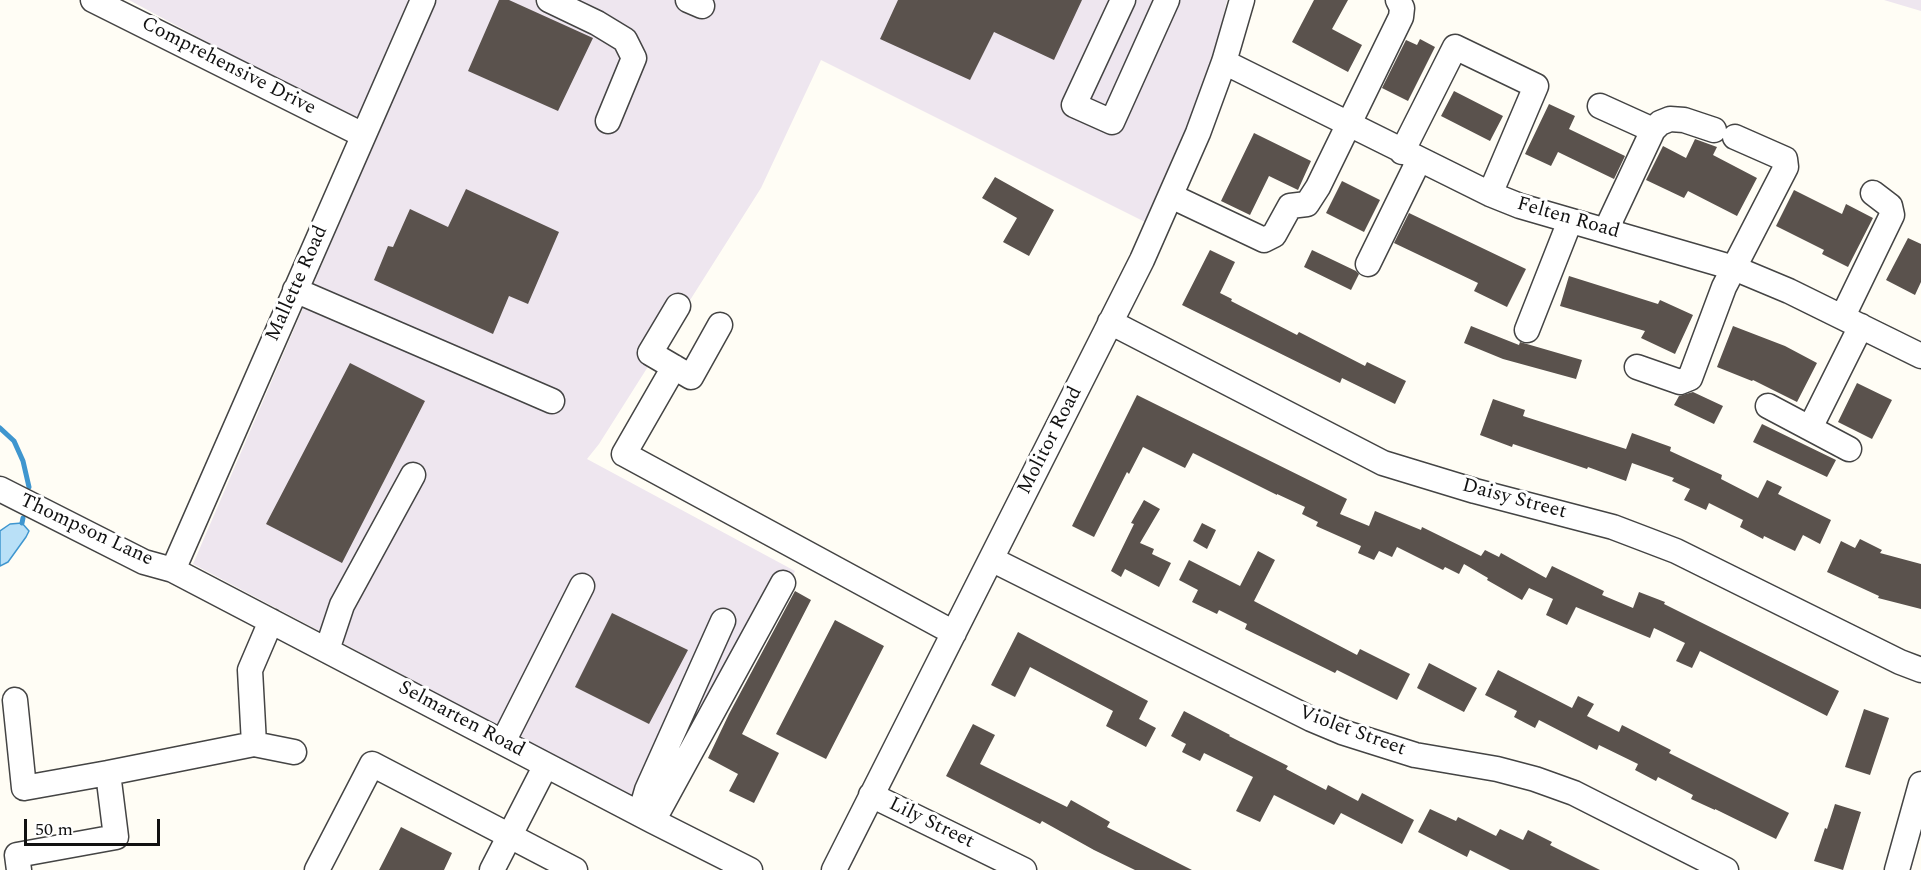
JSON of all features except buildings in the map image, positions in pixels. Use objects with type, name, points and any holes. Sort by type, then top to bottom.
[{"type":"street","name":"Comprehensive Drive","points":[[93,0],[123,7],[363,135]]},
{"type":"street","name":"Mallette Road","points":[[173,570],[423,0]]},
{"type":"street","points":[[549,0],[597,22],[625,40],[634,58],[608,121]]},
{"type":"street","points":[[1123,0],[1074,105],[1112,122],[1167,0]]},
{"type":"street","name":"Molitor Road","points":[[834,870],[1142,260],[1198,133],[1224,62],[1242,0]]},
{"type":"street","points":[[1171,196],[1264,240],[1274,236],[1290,206],[1307,204],[1318,188],[1401,18],[1402,8],[1398,0]]},
{"type":"street","points":[[1368,264],[1455,47],[1536,86],[1490,194]]},
{"type":"street","name":"Felten Road","points":[[1224,62],[1490,194],[1569,221],[1734,268],[1919,350]]},
{"type":"street","points":[[1600,106],[1653,130]]},
{"type":"street","points":[[1606,230],[1653,130],[1660,123],[1670,119],[1684,120],[1724,133],[1785,159],[1786,167],[1724,287],[1690,378],[1680,382],[1637,367]]},
{"type":"street","points":[[1810,428],[1892,215],[1890,206],[1873,193]]},
{"type":"street","points":[[1527,330],[1569,221]]},
{"type":"street","points":[[295,290],[552,401]]},
{"type":"street","points":[[678,306],[650,353],[691,377],[720,325]]},
{"type":"street","name":"Daisy Street","points":[[1110,322],[1383,463],[1475,491],[1613,527],[1676,551],[1900,662],[1921,670]]},
{"type":"street","points":[[674,367],[624,454],[954,633]]},
{"type":"street","points":[[1768,406],[1850,449]]},
{"type":"street","points":[[327,650],[342,604],[413,476]]},
{"type":"street","name":"Thompson Lane","points":[[0,489],[144,562],[173,570]]},
{"type":"street","name":"Violet Street","points":[[991,559],[1311,719],[1342,732],[1415,755],[1497,769],[1574,793],[1726,870]]},
{"type":"street","name":"Selmarten Road","points":[[173,570],[646,818],[750,870]]},
{"type":"street","points":[[646,818],[783,583]]},
{"type":"street","points":[[503,742],[582,586]]},
{"type":"street","points":[[254,744],[250,670],[272,621]]},
{"type":"street","points":[[646,818],[647,790],[723,621]]},
{"type":"street","points":[[15,700],[24,788],[254,744],[294,752]]},
{"type":"street","points":[[317,870],[372,764],[575,870]]},
{"type":"street","points":[[492,870],[546,765]]},
{"type":"street","points":[[19,870],[17,855],[116,837],[108,773]]},
{"type":"street","points":[[1897,870],[1921,784]]},
{"type":"street","name":"Lily Street","points":[[871,795],[1024,870]]},
{"type":"shaded area","points":[[129,0],[1227,0],[1211,71],[1149,224],[821,60],[761,188],[599,444],[587,459],[795,571],[669,816],[193,564],[378,134]]},
{"type":"shaded area","points":[[1884,0],[1921,0],[1921,11]]},
{"type":"water","points":[[22,523],[29,531],[26,537],[8,562],[0,566],[0,531],[10,524]]},
{"type":"waterway","points":[[0,428],[14,441],[23,461],[29,487]]},
{"type":"waterway","points":[[22,523],[23,518]]}]
